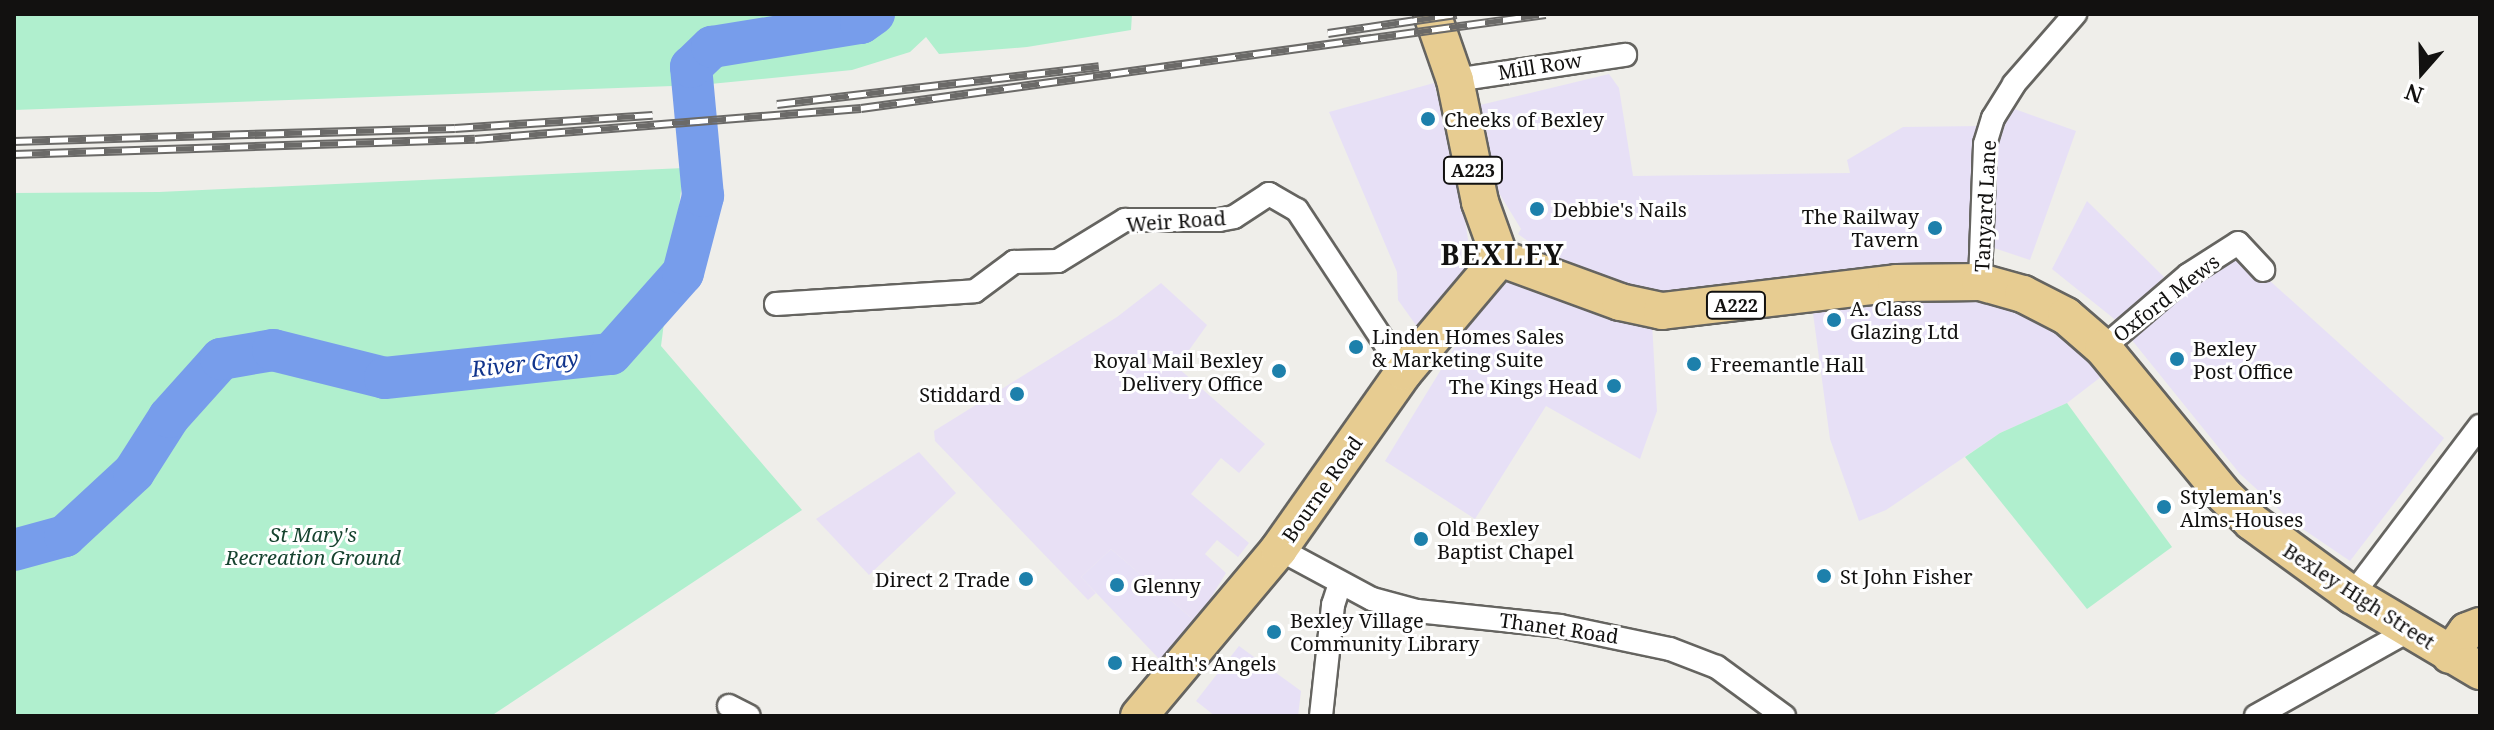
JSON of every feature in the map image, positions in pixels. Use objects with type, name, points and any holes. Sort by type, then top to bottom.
[{"type":"main road","name":"A223","points":[[1432,14],[1455,80],[1480,202],[1500,258]]},
{"type":"main road","name":"Bexley High Street","points":[[1500,258],[1620,302],[1662,311],[1896,283],[1980,282],[2055,309],[2103,348],[2224,495],[2352,595],[2465,663]]},
{"type":"main road","name":"Bourne Road","points":[[1139,716],[1279,549],[1404,372],[1500,258]]},
{"type":"main road","name":"A222","points":[[2465,663],[2467,631],[2480,626]]},
{"type":"street","name":"Tanyard Lane","points":[[1980,282],[1985,144],[1993,118],[2014,84],[2075,14]]},
{"type":"street","name":"Mill Row","points":[[1455,80],[1625,55]]},
{"type":"street","name":"Weir Road","points":[[776,304],[975,291],[1014,262],[1058,261],[1125,220],[1219,220],[1234,217],[1269,194],[1297,210],[1404,372]]},
{"type":"street","name":"Oxford Mews","points":[[2103,348],[2188,275],[2238,243],[2263,270]]},
{"type":"street","points":[[2352,595],[2480,426]]},
{"type":"street","name":"Thanet Road","points":[[1279,549],[1372,599],[1417,611],[1560,626],[1670,649],[1717,667],[1784,716]]},
{"type":"street","points":[[1321,716],[1333,605],[1340,583]]},
{"type":"street","points":[[2256,716],[2408,631]]},
{"type":"shaded area","points":[[1609,74],[1619,88],[1633,176],[1850,173],[1847,160],[1903,127],[1980,126],[1974,265],[1660,291],[1621,282],[1619,289],[1567,269],[1518,234],[1521,229],[1496,188],[1476,106]]},
{"type":"shaded area","points":[[1434,83],[1457,166],[1470,253],[1466,273],[1418,328],[1398,300],[1397,272],[1329,112]]},
{"type":"shaded area","points":[[2012,108],[2076,131],[2030,260],[1988,246],[1996,147]]},
{"type":"shaded area","points":[[2087,201],[2164,277],[2118,322],[2052,269]]},
{"type":"shaded area","points":[[2238,252],[2444,438],[2350,561],[2294,523],[2240,474],[2131,339]]},
{"type":"shaded area","points":[[1504,278],[1571,306],[1574,300],[1652,323],[1657,411],[1640,459],[1546,406],[1475,519],[1385,461],[1472,319]]},
{"type":"shaded area","points":[[1161,283],[1207,325],[1177,367],[1265,444],[1239,473],[1221,458],[1191,494],[1249,543],[1238,557],[1217,540],[1205,554],[1226,573],[1196,622],[1111,549],[1081,577],[1096,593],[1088,600],[935,441],[934,431],[1117,317]]},
{"type":"shaded area","points":[[1965,292],[2042,316],[2106,373],[2067,403],[2000,433],[1886,510],[1859,521],[1830,439],[1812,306]]},
{"type":"shaded area","points":[[919,452],[956,493],[869,575],[816,519]]},
{"type":"shaded area","points":[[1111,549],[1196,622],[1162,662],[1081,577]]},
{"type":"shaded area","points":[[1239,646],[1301,691],[1298,716],[1215,716],[1196,701]]},
{"type":"green space","points":[[14,14],[1132,14],[1131,30],[1027,47],[939,54],[926,37],[910,52],[852,70],[700,85],[14,110]]},
{"type":"green space","name":"St Mary's Recreation Ground","points":[[684,168],[661,346],[802,510],[491,716],[14,716],[14,193],[159,192]]},
{"type":"green space","points":[[2067,403],[2172,547],[2087,609],[1965,457],[2000,433]]},
{"type":"waterway","name":"River Cray","points":[[14,550],[65,536],[134,472],[169,417],[221,359],[273,350],[385,378],[611,354],[683,273],[703,196],[691,67],[712,47],[861,23],[874,14]]},
{"type":"railway","points":[[1328,33],[1457,14]]},
{"type":"railway","points":[[14,154],[475,139],[861,108],[1546,14]]},
{"type":"railway","points":[[777,104],[1099,66]]},
{"type":"railway","points":[[14,141],[455,128],[653,115]]},
{"type":"place","name":"Cheeks of Bexley","points":[[1428,119]]},
{"type":"place","name":"Debbie's Nails","points":[[1537,209]]},
{"type":"place","name":"The Railway Tavern","points":[[1935,228]]},
{"type":"place","name":"A. Class Glazing Ltd","points":[[1834,320]]},
{"type":"place","name":"Linden Homes Sales & Marketing Suite","points":[[1356,347]]},
{"type":"place","name":"Bexley Post Office","points":[[2177,359]]},
{"type":"place","name":"Freemantle Hall","points":[[1694,364]]},
{"type":"place","name":"Royal Mail Bexley Delivery Office","points":[[1279,371]]},
{"type":"place","name":"The Kings Head","points":[[1614,386]]},
{"type":"place","name":"Stiddard","points":[[1017,394]]},
{"type":"place","name":"Styleman's Alms-Houses","points":[[2164,507]]},
{"type":"place","name":"Old Bexley Baptist Chapel","points":[[1421,539]]},
{"type":"place","name":"St John Fisher","points":[[1824,576]]},
{"type":"place","name":"Direct 2 Trade","points":[[1026,579]]},
{"type":"place","name":"Glenny","points":[[1117,585]]},
{"type":"place","name":"Bexley Village Community Library","points":[[1274,632]]},
{"type":"place","name":"Health's Angels","points":[[1115,663]]},
{"type":"district","name":"BEXLEY","points":[[1503,254]]}]
